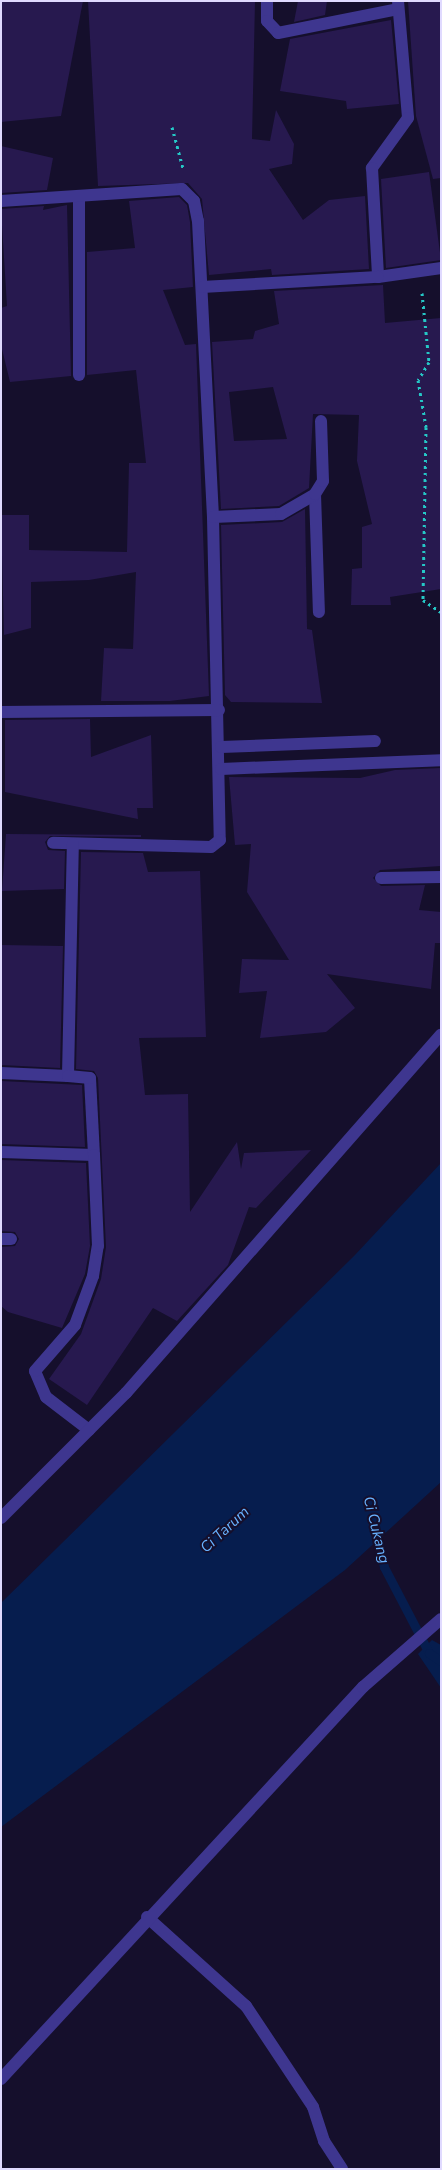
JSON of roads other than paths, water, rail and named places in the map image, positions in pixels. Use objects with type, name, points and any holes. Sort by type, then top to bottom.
[{"type":"street","points":[[266,1],[267,21],[278,33],[398,5],[408,118],[405,128],[372,168],[378,277]]},
{"type":"street","points":[[1,201],[79,198],[182,189],[191,196],[196,211],[202,287],[213,517],[221,747],[218,844],[53,843]]},
{"type":"street","points":[[79,198],[79,375]]},
{"type":"street","points":[[202,287],[378,277],[441,268]]},
{"type":"street","points":[[213,517],[281,514],[315,494],[323,481],[321,421]]},
{"type":"street","points":[[315,494],[319,612]]},
{"type":"street","points":[[1,712],[219,710]]},
{"type":"street","points":[[221,747],[375,741]]},
{"type":"street","points":[[221,769],[441,760]]},
{"type":"street","points":[[68,1076],[73,844]]},
{"type":"street","points":[[381,878],[441,877]]},
{"type":"street","points":[[1,1518],[89,1430],[441,1035]]},
{"type":"street","points":[[1,1073],[90,1078],[98,1246],[94,1276],[75,1325],[35,1371],[46,1397],[89,1430]]},
{"type":"street","points":[[1,1152],[94,1154]]},
{"type":"street","points":[[1,2079],[147,1917],[363,1687],[437,1622]]},
{"type":"street","points":[[147,1917],[246,2006],[313,2107],[324,2141],[342,2169]]},
{"type":"water","name":"Ci Tarum","points":[[441,1163],[441,1482],[345,1570],[1,1827],[1,1603],[354,1256]]},
{"type":"water","points":[[432,1640],[441,1645],[441,1688],[418,1654]]},
{"type":"waterway","name":"Ci Cukang","points":[[375,1527],[384,1567],[429,1653],[441,1661]]}]
